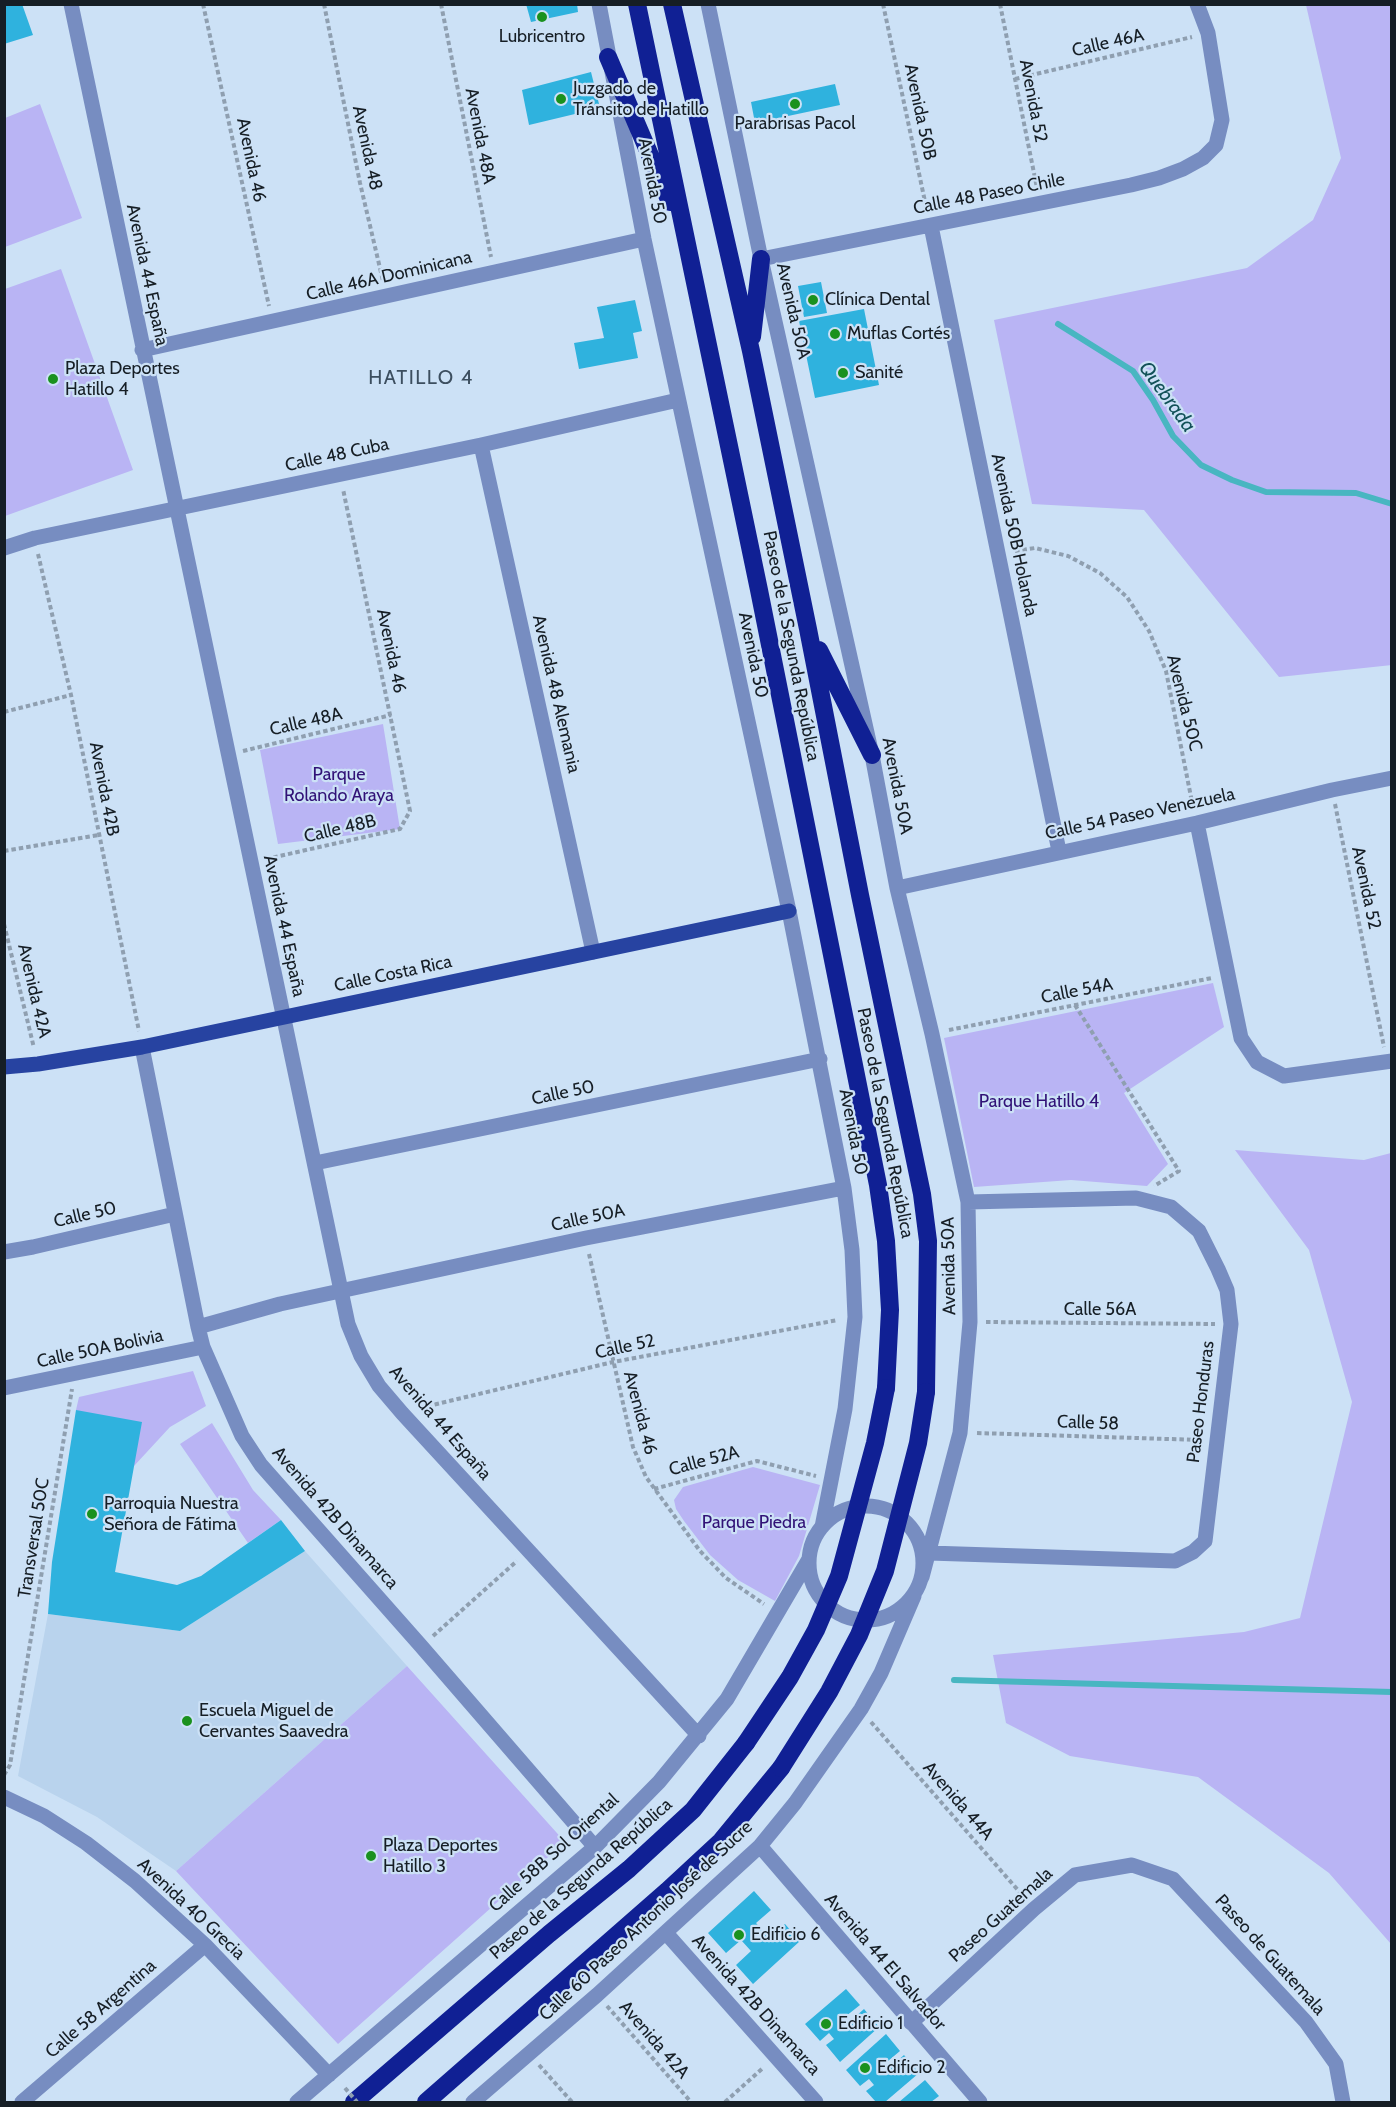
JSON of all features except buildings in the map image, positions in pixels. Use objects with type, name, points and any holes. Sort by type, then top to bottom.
[{"type":"highway","name":"Paseo de la Segunda República","points":[[352,2098],[637,1862],[693,1810],[746,1743],[790,1677],[816,1629],[839,1576],[875,1443],[886,1388],[890,1310],[886,1241],[879,1185],[759,590],[637,4]]},
{"type":"highway","name":"Paseo de la Segunda República","points":[[426,2103],[721,1841],[781,1768],[834,1683],[859,1635],[885,1571],[918,1443],[926,1392],[928,1241],[922,1194],[751,351],[672,4]]},
{"type":"highway","points":[[608,57],[686,240]]},
{"type":"highway","points":[[751,351],[761,259]]},
{"type":"highway","points":[[808,629],[872,755]]},
{"type":"main road","name":"Calle Costa Rica","points":[[4,1066],[38,1064],[142,1047],[789,911]]},
{"type":"street","name":"Avenida 44 España","points":[[71,4],[348,1324],[361,1356],[379,1386],[402,1413],[699,1736]]},
{"type":"street","name":"Avenida 50","points":[[599,4],[644,239],[820,1059],[844,1188],[852,1251],[855,1317]]},
{"type":"street","name":"Avenida 50A","points":[[708,4],[761,259],[872,755],[897,888],[932,1034],[968,1202],[970,1322],[960,1433],[921,1578]]},
{"type":"street","points":[[1197,4],[1208,33]]},
{"type":"street","name":"Calle 48 Paseo Chile","points":[[761,259],[1041,204],[1159,178],[1183,169],[1203,158],[1216,145],[1222,120],[1208,33]]},
{"type":"street","name":"Avenida 50B Holanda","points":[[930,226],[1059,851]]},
{"type":"street","name":"Calle 46A Dominicana","points":[[142,350],[644,239]]},
{"type":"street","name":"Calle 48 Cuba","points":[[4,548],[35,538],[481,445],[678,400]]},
{"type":"street","name":"Avenida 48 Alemania","points":[[481,445],[594,952]]},
{"type":"street","name":"Calle 54 Paseo Venezuela","points":[[897,888],[1392,778]]},
{"type":"street","points":[[1197,823],[1241,1038],[1257,1062],[1284,1076],[1390,1062]]},
{"type":"street","name":"Avenida 42B Dinamarca","points":[[142,1047],[203,1347],[242,1436],[261,1466],[595,1847]]},
{"type":"street","name":"Calle 50","points":[[315,1163],[820,1059]]},
{"type":"street","name":"Calle 50A","points":[[340,1291],[586,1238],[844,1188]]},
{"type":"street","name":"Paseo Honduras","points":[[928,1553],[1175,1561],[1193,1552],[1205,1541],[1231,1324],[1227,1290],[1209,1250],[1199,1231],[1171,1207],[1136,1198],[968,1202]]},
{"type":"street","name":"Calle 50","points":[[4,1252],[175,1214]]},
{"type":"street","points":[[198,1327],[280,1304],[340,1291]]},
{"type":"street","points":[[822,1527],[845,1409],[855,1317]]},
{"type":"street","name":"Calle 50A Bolivia","points":[[4,1388],[203,1347]]},
{"type":"street","points":[[873,1506],[892,1512],[907,1524],[918,1540],[923,1558],[921,1578],[914,1596],[888,1617],[872,1620],[855,1620],[840,1614],[826,1604],[816,1591],[810,1575],[809,1559],[812,1543],[822,1527],[836,1514],[854,1507],[873,1506]]},
{"type":"street","name":"Calle 58B Sol Oriental","points":[[297,2103],[595,1847],[659,1782],[728,1699],[809,1559]]},
{"type":"street","name":"Calle 60 Paseo Antonio José de Sucre","points":[[473,2103],[597,1995],[760,1846],[795,1803],[861,1709],[881,1673],[914,1596]]},
{"type":"street","name":"Avenida 40 Grecia","points":[[4,1797],[44,1816],[135,1881],[205,1945],[329,2075]]},
{"type":"street","name":"Avenida 44 El Salvador","points":[[760,1846],[980,2103]]},
{"type":"street","name":"Paseo Guatemala","points":[[911,2023],[1034,1909],[1075,1875],[1132,1865]]},
{"type":"street","name":"Paseo de Guatemala","points":[[1132,1865],[1173,1879],[1306,2022],[1336,2064],[1343,2103]]},
{"type":"street","name":"Avenida 42B Dinamarca","points":[[666,1933],[816,2103]]},
{"type":"street","name":"Calle 58 Argentina","points":[[22,2103],[205,1945]]},
{"type":"path","name":"Avenida 46","points":[[203,4],[272,321]]},
{"type":"path","name":"Avenida 48","points":[[324,4],[360,183],[386,296]]},
{"type":"path","name":"Avenida 48A","points":[[441,4],[494,272]]},
{"type":"path","name":"Avenida 50B","points":[[883,4],[930,226]]},
{"type":"path","name":"Avenida 52","points":[[1000,4],[1041,204]]},
{"type":"path","name":"Calle 46A","points":[[1015,79],[1208,33]]},
{"type":"path","name":"Avenida 46","points":[[340,475],[410,811],[400,829]]},
{"type":"path","name":"Avenida 42B","points":[[35,538],[71,694],[142,1047]]},
{"type":"path","name":"Avenida 50C","points":[[998,554],[1035,548],[1068,556],[1100,573],[1127,597],[1149,631],[1166,670],[1197,823]]},
{"type":"path","points":[[4,712],[71,694]]},
{"type":"path","name":"Calle 48A","points":[[228,754],[391,715]]},
{"type":"path","name":"Avenida 52","points":[[1332,790],[1390,1062]]},
{"type":"path","name":"Calle 48B","points":[[250,862],[400,829]]},
{"type":"path","points":[[4,851],[99,835]]},
{"type":"path","name":"Avenida 42A","points":[[4,924],[38,1064]]},
{"type":"path","name":"Calle 54A","points":[[932,1034],[1228,975]]},
{"type":"path","points":[[1075,1005],[1179,1171]]},
{"type":"path","name":"Avenida 46","points":[[586,1238],[633,1447],[646,1477],[700,1551],[726,1578],[778,1613]]},
{"type":"path","name":"Calle 52","points":[[402,1413],[613,1362],[855,1317]]},
{"type":"path","name":"Calle 56A","points":[[970,1322],[1231,1324]]},
{"type":"path","name":"Transversal 50C","points":[[4,1775],[10,1765],[74,1375]]},
{"type":"path","name":"Calle 58","points":[[960,1433],[1216,1440]]},
{"type":"path","name":"Calle 52A","points":[[654,1488],[757,1461],[831,1480]]},
{"type":"path","points":[[421,1646],[529,1550]]},
{"type":"path","name":"Avenida 44A","points":[[861,1709],[1034,1909]]},
{"type":"path","name":"Avenida 42A","points":[[597,1995],[691,2103]]},
{"type":"path","points":[[530,2054],[572,2103]]},
{"type":"path","points":[[725,2103],[776,2056]]},
{"type":"shaded area","name":"Escuela Miguel de Cervantes Saavedra","points":[[305,1551],[407,1666],[176,1871],[97,1817],[18,1776],[48,1614],[180,1631]]},
{"type":"green space","points":[[1306,5],[1391,5],[1392,665],[1279,677],[1144,510],[1032,504],[994,320],[1247,268],[1313,220],[1341,158]]},
{"type":"green space","points":[[40,104],[82,218],[5,247],[5,118]]},
{"type":"green space","name":"Plaza Deportes Hatillo 4","points":[[61,269],[133,470],[5,516],[5,289]]},
{"type":"green space","name":"Parque Rolando Araya","points":[[383,724],[400,829],[278,844],[260,750]]},
{"type":"green space","name":"Parque Hatillo 4","points":[[1213,983],[1224,1027],[1124,1093],[1168,1164],[1147,1186],[1071,1180],[974,1187],[944,1038]]},
{"type":"green space","points":[[1235,1150],[1364,1160],[1391,1153],[1391,1944],[1329,1873],[1198,1777],[1070,1756],[1006,1723],[993,1655],[1244,1632],[1300,1618],[1352,1402],[1309,1250]]},
{"type":"green space","points":[[193,1371],[206,1406],[170,1427],[134,1466],[76,1410],[79,1397]]},
{"type":"green space","points":[[212,1423],[253,1490],[281,1520],[248,1543],[180,1444]]},
{"type":"green space","name":"Parque Piedra","points":[[753,1467],[820,1485],[799,1556],[775,1601],[738,1580],[710,1555],[676,1509],[674,1500],[683,1487]]},
{"type":"green space","name":"Plaza Deportes Hatillo 3","points":[[407,1666],[565,1842],[338,2044],[176,1871]]},
{"type":"waterway","name":"Quebrada","points":[[1058,324],[1133,371],[1153,400],[1173,436],[1201,465],[1232,480],[1266,492],[1356,493],[1392,504]]},
{"type":"waterway","points":[[954,1680],[1392,1692]]},
{"type":"place","name":"Lubricentro","points":[[542,17]]},
{"type":"place","name":"Juzgado de Tránsito de Hatillo","points":[[561,99]]},
{"type":"place","name":"Parabrisas Pacol","points":[[795,104]]},
{"type":"place","name":"Clínica Dental","points":[[813,300]]},
{"type":"place","name":"Muflas Cortés","points":[[835,334]]},
{"type":"place","name":"Sanité","points":[[843,373]]},
{"type":"place","name":"Plaza Deportes Hatillo 4","points":[[53,379]]},
{"type":"place","name":"Parroquia Nuestra Señora de Fátima","points":[[92,1514]]},
{"type":"place","name":"Escuela Miguel de Cervantes Saavedra","points":[[187,1721]]},
{"type":"place","name":"Plaza Deportes Hatillo 3","points":[[371,1856]]},
{"type":"place","name":"Edificio 6","points":[[739,1935]]},
{"type":"place","name":"Edificio 1","points":[[826,2024]]},
{"type":"place","name":"Edificio 2","points":[[865,2068]]},
{"type":"district","name":"HATILLO 4","points":[[421,378]]}]
